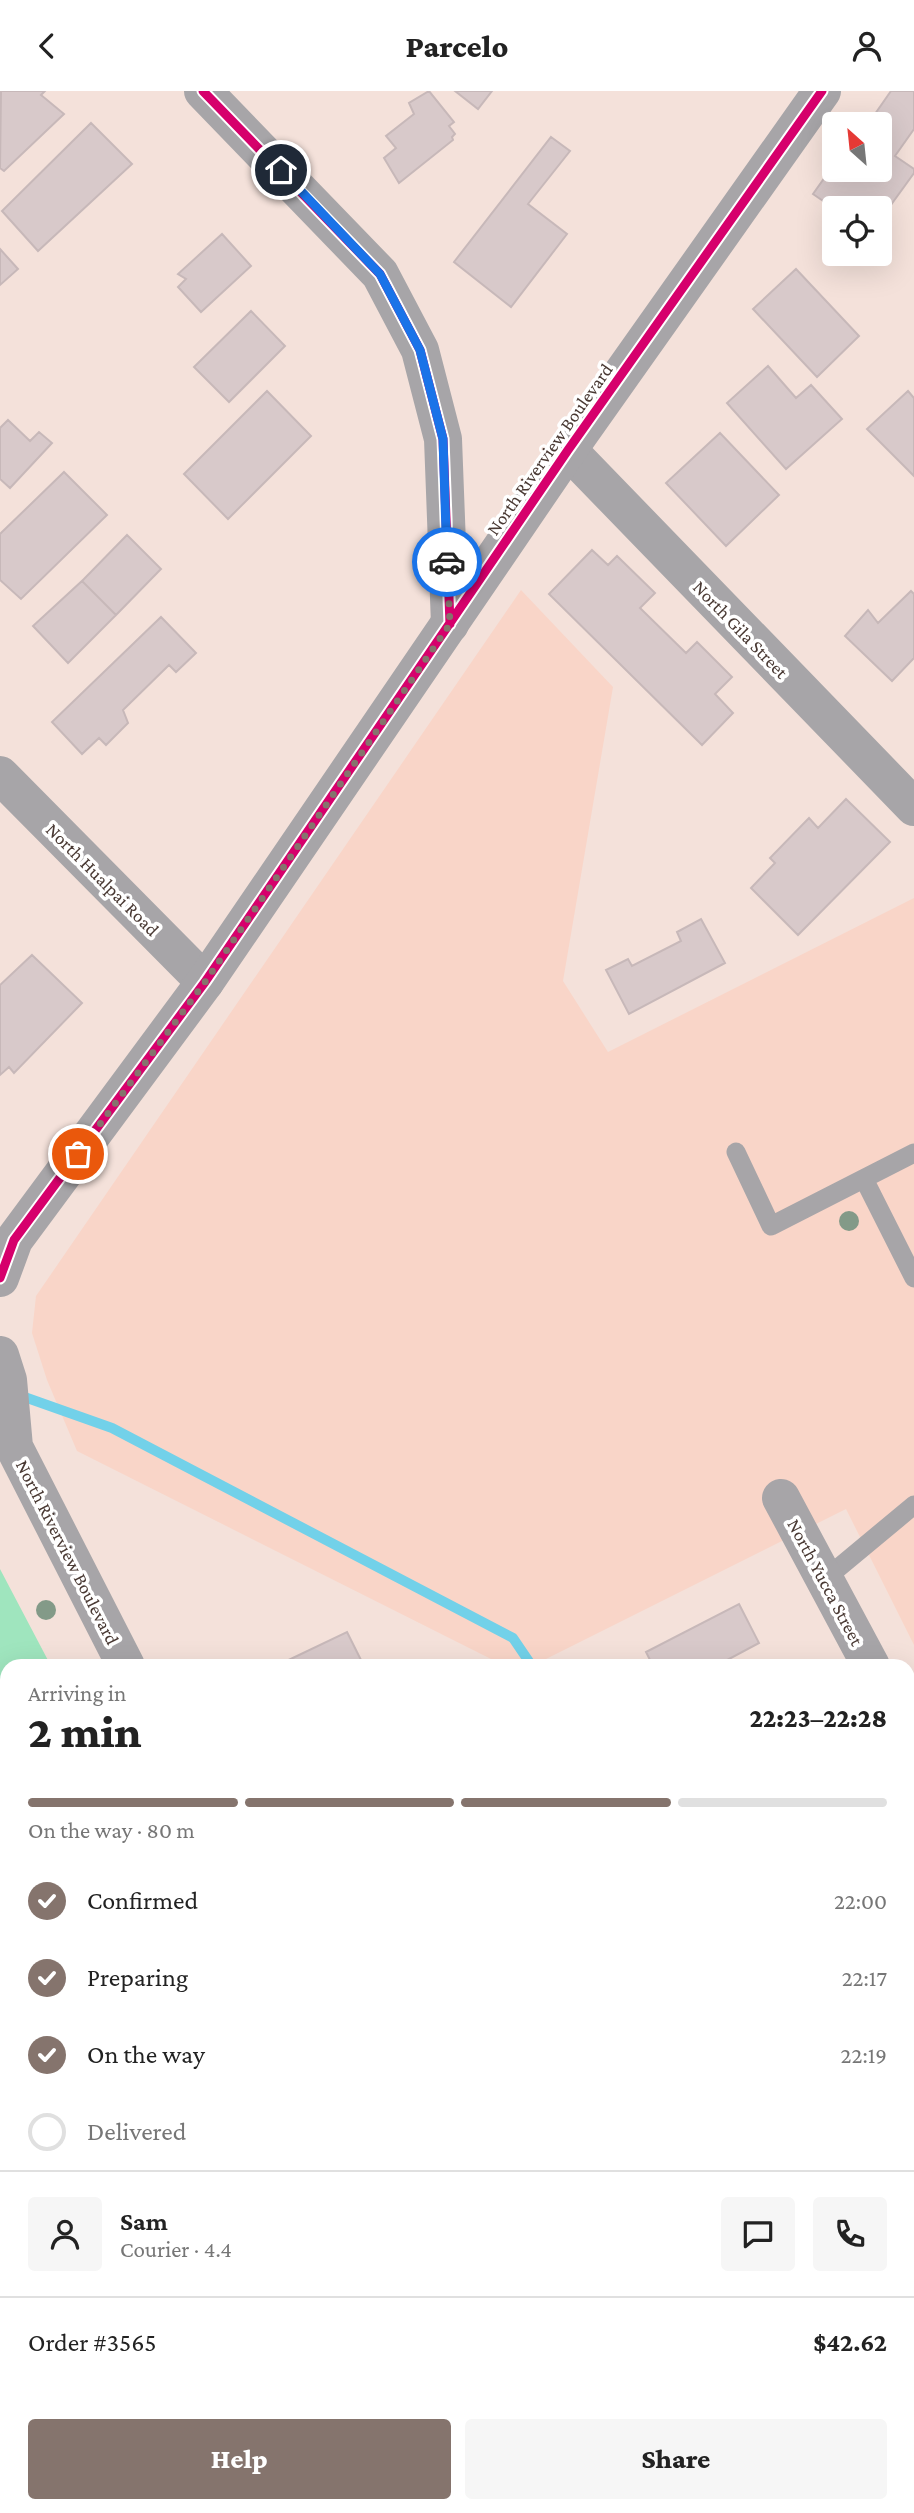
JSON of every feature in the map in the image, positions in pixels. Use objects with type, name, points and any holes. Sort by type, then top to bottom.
[{"type":"street","points":[[203,91],[380,274],[420,350],[443,439],[450,624]]},
{"type":"street","name":"North Riverview Boulevard","points":[[0,1278],[14,1240],[205,982],[568,450],[822,91]]},
{"type":"street","name":"North Gila Street","points":[[568,450],[914,807]]},
{"type":"street","name":"North Hualpai Road","points":[[0,775],[205,982]]},
{"type":"street","name":"North Riverview Boulevard","points":[[0,1355],[8,1380],[7,1450],[123,1659]]},
{"type":"street","name":"North Yucca Street","points":[[781,1497],[867,1659]]},
{"type":"lane","points":[[736,1152],[771,1226],[914,1153]]},
{"type":"lane","points":[[864,1179],[914,1278]]},
{"type":"lane","points":[[825,1579],[914,1505]]},
{"type":"shaded area","points":[[521,590],[613,687],[563,981],[608,1052],[914,898],[914,1645],[846,1509],[546,1659],[491,1659],[77,1451],[47,1380],[32,1333],[36,1296]]},
{"type":"green space","points":[[0,1569],[47,1659],[0,1659]]},
{"type":"building","points":[[1,91],[45,91],[41,95],[64,114],[4,171],[0,168]]},
{"type":"building","points":[[429,91],[454,122],[449,126],[455,134],[453,140],[399,183],[384,158],[396,148],[386,136],[414,114],[409,103]]},
{"type":"building","points":[[455,91],[492,91],[478,109]]},
{"type":"building","points":[[891,91],[914,91],[914,129],[895,156],[914,169],[914,173],[892,203],[892,196],[822,196],[822,200],[813,194],[822,181],[892,182],[892,112],[876,112]]},
{"type":"building","points":[[91,123],[132,164],[38,251],[2,211]]},
{"type":"building","points":[[551,137],[570,151],[528,204],[567,234],[511,307],[454,262]]},
{"type":"building","points":[[222,234],[251,266],[201,312],[178,287],[186,279],[178,274]]},
{"type":"building","points":[[0,249],[18,269],[0,285]]},
{"type":"building","points":[[796,269],[859,336],[817,377],[753,309]]},
{"type":"building","points":[[251,311],[285,346],[229,402],[194,367]]},
{"type":"building","points":[[768,366],[796,398],[811,385],[842,419],[786,469],[727,403]]},
{"type":"building","points":[[267,391],[311,436],[228,519],[184,474]]},
{"type":"building","points":[[908,391],[914,398],[914,476],[867,429]]},
{"type":"building","points":[[8,420],[30,441],[39,432],[52,443],[10,488],[0,479],[0,428]]},
{"type":"building","points":[[720,433],[779,495],[726,546],[666,483]]},
{"type":"building","points":[[64,472],[107,515],[21,599],[0,580],[0,534]]},
{"type":"building","points":[[127,535],[161,569],[116,615],[82,581]]},
{"type":"building","points":[[592,550],[608,565],[617,556],[655,593],[640,608],[686,653],[697,642],[732,677],[715,694],[733,713],[702,745],[549,594]]},
{"type":"building","points":[[82,581],[116,615],[68,663],[33,626]]},
{"type":"building","points":[[911,591],[914,594],[914,658],[892,681],[845,636],[868,610],[878,623]]},
{"type":"building","points":[[161,617],[196,653],[176,672],[169,665],[123,710],[128,723],[106,745],[99,738],[82,754],[52,722]]},
{"type":"building","points":[[846,799],[890,842],[798,935],[751,888],[775,863],[770,858],[809,818],[818,828]]},
{"type":"building","points":[[701,919],[725,963],[629,1014],[606,970],[628,959],[632,966],[681,941],[677,932]]},
{"type":"building","points":[[32,955],[82,1003],[14,1073],[9,1067],[0,1075],[0,985]]},
{"type":"building","points":[[739,1604],[759,1643],[729,1659],[650,1659],[646,1652]]},
{"type":"building","points":[[347,1632],[360,1659],[291,1659]]},
{"type":"waterway","points":[[16,1394],[112,1428],[513,1638],[527,1659]]},
{"type":"cycle path","points":[[203,91],[380,274],[420,350],[443,439],[450,624]]},
{"type":"cycle path","points":[[0,1278],[14,1240],[205,982],[568,450],[822,91]]},
{"type":"way so far","points":[[78,1154],[205,982],[450,624],[447,562]]},
{"type":"route","points":[[281,170],[380,274],[420,350],[443,439],[447,562]]}]
